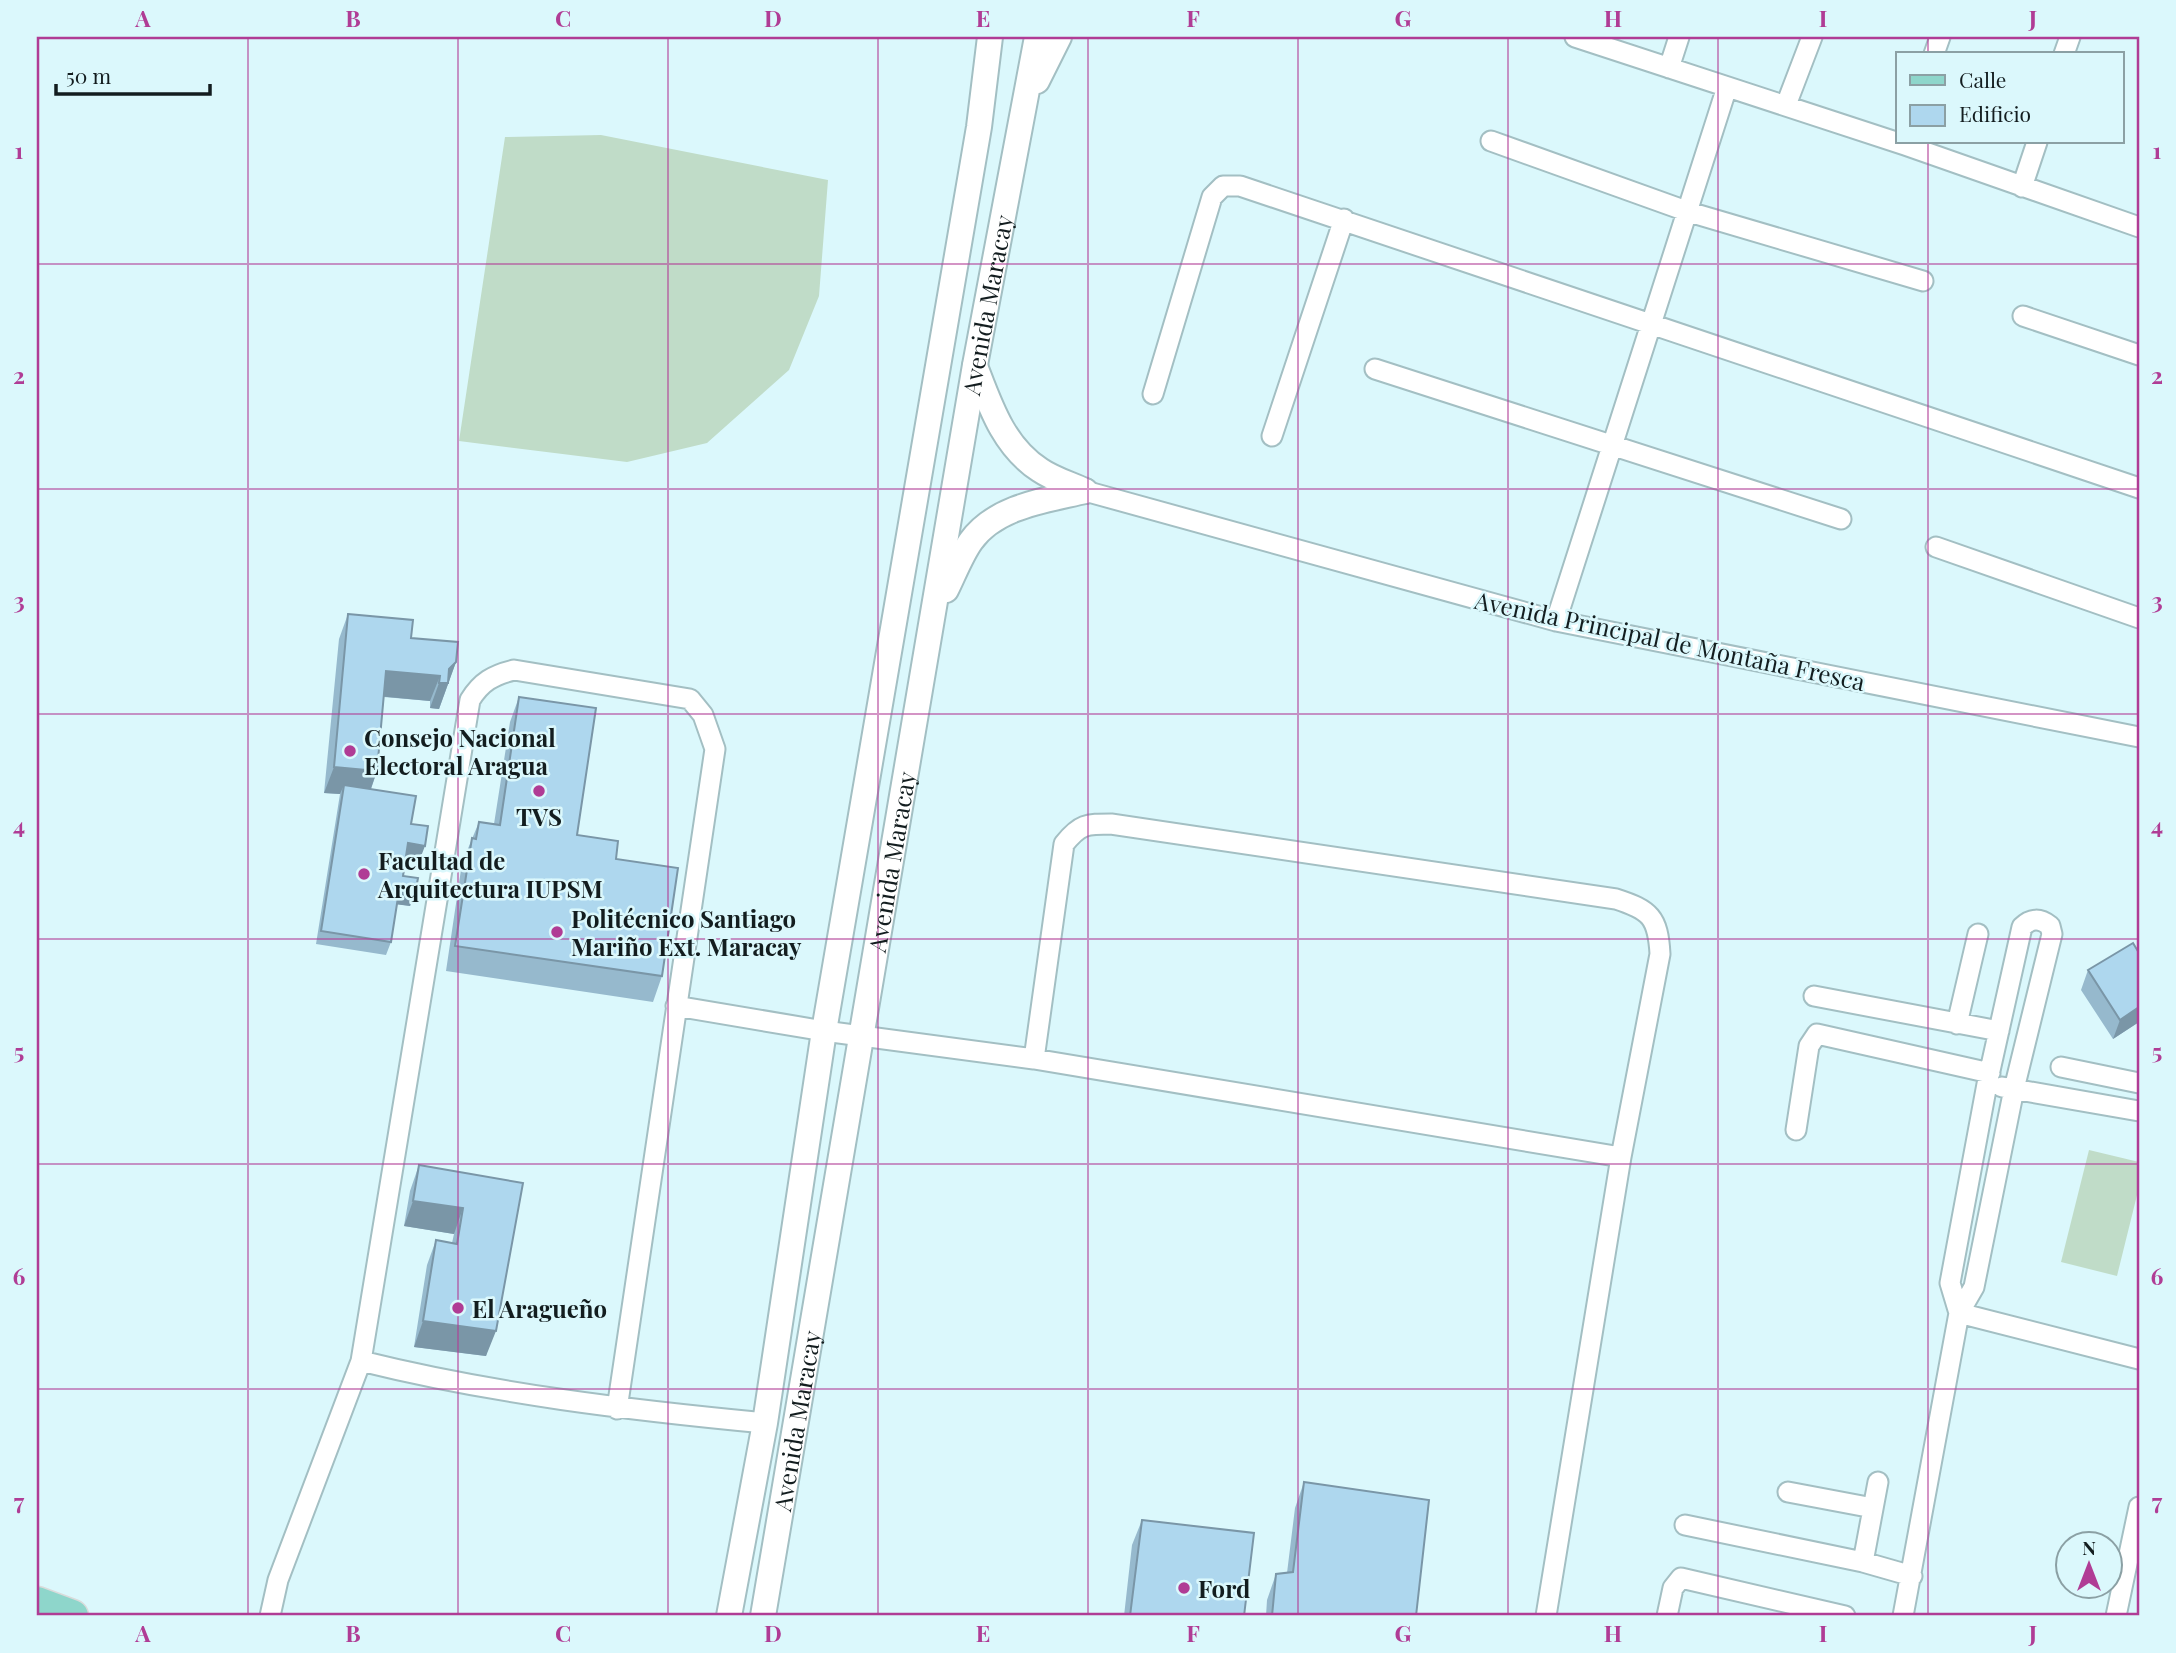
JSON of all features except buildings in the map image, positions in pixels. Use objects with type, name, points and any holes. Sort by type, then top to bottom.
[{"type":"main road","points":[[37,1603],[72,1616]]},
{"type":"street","points":[[979,127],[990,37]]},
{"type":"street","points":[[979,127],[1004,37]]},
{"type":"street","name":"Avenida Maracay","points":[[763,1616],[936,609],[975,365],[1037,37]]},
{"type":"street","points":[[1022,110],[1059,37]]},
{"type":"street","points":[[1575,37],[1896,140]]},
{"type":"street","points":[[1670,68],[1679,37]]},
{"type":"street","points":[[1787,105],[1812,37]]},
{"type":"street","points":[[1556,621],[1611,445],[1653,325],[1727,87]]},
{"type":"street","name":"Avenida Maracay","points":[[729,1616],[765,1423],[824,1031],[979,127]]},
{"type":"street","points":[[1491,141],[1689,212],[1923,281]]},
{"type":"street","points":[[1909,144],[2022,187],[2138,224]]},
{"type":"street","points":[[2022,187],[2036,144]]},
{"type":"street","points":[[1153,394],[1212,197],[1223,186],[1240,186],[2139,488]]},
{"type":"street","points":[[1272,436],[1344,219]]},
{"type":"street","points":[[2023,316],[2139,355]]},
{"type":"street","points":[[975,365],[994,416],[1013,446],[1041,470],[1084,491]]},
{"type":"street","points":[[1376,369],[1841,519]]},
{"type":"street","points":[[936,609],[972,539],[995,520],[1021,507],[1084,491]]},
{"type":"street","name":"Avenida Principal de Montaña Fresca","points":[[1084,491],[1556,621],[2138,733]]},
{"type":"street","points":[[1936,547],[2139,618]]},
{"type":"street","points":[[269,1616],[278,1580],[361,1360],[470,700],[480,684],[497,674],[514,670],[690,699],[704,715],[715,749],[617,1409]]},
{"type":"street","points":[[1034,1059],[1064,844],[1076,828],[1092,824],[1111,824],[1616,899],[1640,907],[1652,916],[1659,934],[1660,954],[1621,1157],[1546,1616]]},
{"type":"street","points":[[1903,1616],[1959,1313],[1974,1287],[2014,1089],[2052,934],[2045,922],[2028,920],[2022,926],[1988,1079],[1950,1283],[1959,1313]]},
{"type":"street","points":[[1957,1024],[1978,934]]},
{"type":"street","points":[[1814,996],[1999,1031]]},
{"type":"street","points":[[676,1006],[824,1031],[1034,1059],[1621,1157]]},
{"type":"street","points":[[1796,1130],[1809,1046],[1817,1034],[1988,1079],[2014,1089],[2139,1111]]},
{"type":"street","points":[[2061,1067],[2139,1083]]},
{"type":"street","points":[[1959,1313],[2139,1359]]},
{"type":"street","points":[[361,1360],[418,1375],[617,1409],[765,1423]]},
{"type":"street","points":[[1863,1562],[1878,1482]]},
{"type":"street","points":[[1787,1492],[1873,1508]]},
{"type":"street","points":[[2116,1616],[2139,1507]]},
{"type":"street","points":[[1685,1525],[1863,1562],[1912,1576]]},
{"type":"street","points":[[1667,1616],[1673,1588],[1681,1578],[1845,1616]]},
{"type":"green space","points":[[601,135],[828,180],[819,296],[789,370],[707,443],[627,462],[459,441],[505,137]]},
{"type":"green space","points":[[2089,1150],[2139,1162],[2139,1187],[2117,1276],[2061,1262]]},
{"type":"place","name":"Consejo Nacional Electoral Aragua","points":[[350,751]]},
{"type":"place","name":"TVS","points":[[539,791]]},
{"type":"place","name":"Facultad de Arquitectura IUPSM","points":[[364,874]]},
{"type":"place","name":"Politécnico Santiago Mariño Ext. Maracay","points":[[557,932]]},
{"type":"place","name":"El Aragueño","points":[[458,1308]]},
{"type":"place","name":"Ford","points":[[1184,1588]]}]
